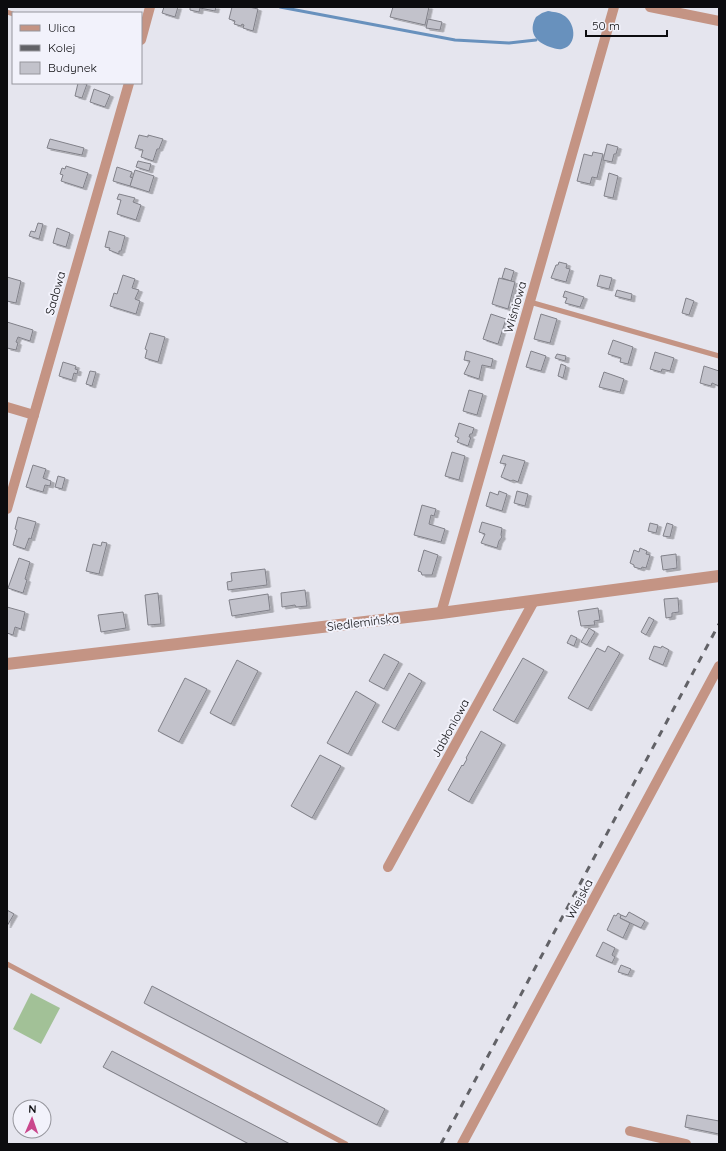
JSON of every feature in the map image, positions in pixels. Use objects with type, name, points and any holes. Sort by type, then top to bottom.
[{"type":"street","points":[[142,36],[150,7]]},
{"type":"street","name":"Wiśniowa","points":[[441,613],[614,7]]},
{"type":"street","points":[[650,7],[719,21]]},
{"type":"street","name":"Sadowa","points":[[7,509],[129,84]]},
{"type":"street","points":[[7,407],[34,415]]},
{"type":"street","name":"Siedlemińska","points":[[7,664],[441,613],[719,576]]},
{"type":"street","name":"Jabłoniowa","points":[[388,867],[534,601]]},
{"type":"street","name":"Wiejska","points":[[462,1144],[719,666]]},
{"type":"street","points":[[630,1131],[686,1144]]},
{"type":"lane","points":[[530,302],[719,356]]},
{"type":"lane","points":[[7,964],[346,1144]]},
{"type":"green space","points":[[31,993],[60,1008],[41,1044],[13,1029]]},
{"type":"water","points":[[548,11],[561,14],[570,22],[573,38],[567,47],[556,49],[550,47],[540,42],[534,35],[533,27],[536,17]]},
{"type":"building","points":[[164,7],[178,7],[175,17],[162,13]]},
{"type":"building","points":[[190,7],[216,7],[215,11],[200,8],[199,12],[190,10]]},
{"type":"building","points":[[232,7],[249,7],[258,9],[253,31],[243,28],[244,25],[242,24],[241,26],[234,24],[235,21],[229,19]]},
{"type":"building","points":[[393,7],[429,7],[425,25],[390,17]]},
{"type":"building","points":[[428,19],[442,22],[440,30],[426,28]]},
{"type":"building","points":[[78,84],[87,84],[82,98],[75,96]]},
{"type":"building","points":[[94,89],[110,95],[105,107],[90,102]]},
{"type":"building","points":[[139,135],[148,137],[148,135],[163,139],[159,149],[157,149],[153,161],[141,157],[143,150],[135,148]]},
{"type":"building","points":[[50,139],[84,148],[82,155],[47,148]]},
{"type":"building","points":[[607,144],[618,147],[612,162],[603,160]]},
{"type":"building","points":[[593,152],[603,154],[597,178],[592,177],[590,184],[577,181],[584,154],[592,156]]},
{"type":"building","points":[[138,161],[151,164],[149,171],[136,167]]},
{"type":"building","points":[[66,166],[88,173],[83,188],[61,181],[63,175],[60,174],[62,168],[65,169]]},
{"type":"building","points":[[117,167],[132,172],[130,177],[133,178],[130,186],[113,181]]},
{"type":"building","points":[[135,170],[154,176],[149,192],[130,186]]},
{"type":"building","points":[[609,173],[618,176],[613,198],[604,196]]},
{"type":"building","points":[[119,194],[135,198],[133,202],[141,205],[136,220],[117,214],[121,200],[117,199]]},
{"type":"building","points":[[38,223],[43,224],[39,239],[29,236],[31,231],[35,232]]},
{"type":"building","points":[[57,228],[70,233],[66,247],[53,243]]},
{"type":"building","points":[[109,231],[125,236],[119,254],[109,250],[110,248],[105,247]]},
{"type":"building","points":[[559,262],[567,264],[566,268],[570,269],[566,282],[551,278],[556,265],[558,265]]},
{"type":"building","points":[[505,268],[514,271],[511,281],[502,278]]},
{"type":"building","points":[[123,275],[135,279],[132,288],[139,290],[135,299],[140,301],[136,314],[110,306],[114,293],[117,294]]},
{"type":"building","points":[[600,275],[612,278],[609,289],[597,286]]},
{"type":"building","points":[[7,277],[21,281],[16,303],[7,301]]},
{"type":"building","points":[[499,278],[515,282],[508,309],[492,304]]},
{"type":"building","points":[[617,290],[632,294],[631,300],[615,296]]},
{"type":"building","points":[[565,291],[584,297],[580,307],[565,303],[567,298],[563,297]]},
{"type":"building","points":[[686,298],[694,301],[689,315],[682,313]]},
{"type":"building","points":[[491,314],[506,319],[498,344],[483,339]]},
{"type":"building","points":[[541,314],[557,319],[550,343],[534,339]]},
{"type":"building","points":[[7,322],[33,330],[30,341],[18,337],[16,342],[18,343],[16,350],[7,348]]},
{"type":"building","points":[[150,333],[165,337],[158,362],[145,358],[147,350],[145,349]]},
{"type":"building","points":[[613,340],[633,347],[628,364],[620,362],[621,358],[608,354]]},
{"type":"building","points":[[466,351],[493,359],[491,367],[482,365],[479,379],[464,374],[470,361],[464,360]]},
{"type":"building","points":[[531,351],[546,356],[541,371],[526,367]]},
{"type":"building","points":[[655,352],[674,358],[670,371],[662,369],[661,372],[650,369]]},
{"type":"building","points":[[557,354],[566,356],[565,361],[555,358]]},
{"type":"building","points":[[63,362],[76,366],[75,369],[78,370],[77,374],[74,373],[72,380],[59,376]]},
{"type":"building","points":[[561,364],[566,366],[563,378],[558,376]]},
{"type":"building","points":[[704,366],[719,371],[719,386],[712,383],[711,386],[700,383]]},
{"type":"building","points":[[90,371],[96,372],[92,386],[86,384]]},
{"type":"building","points":[[604,372],[624,379],[620,392],[599,387]]},
{"type":"building","points":[[469,390],[483,394],[477,415],[463,411]]},
{"type":"building","points":[[459,423],[474,428],[469,437],[471,437],[468,446],[457,442],[459,438],[455,436]]},
{"type":"building","points":[[452,452],[465,456],[459,480],[445,476]]},
{"type":"building","points":[[503,455],[525,461],[518,482],[501,477],[506,464],[500,463]]},
{"type":"building","points":[[33,465],[46,469],[43,478],[51,481],[50,486],[45,485],[43,492],[26,487]]},
{"type":"building","points":[[58,476],[65,478],[62,489],[55,487]]},
{"type":"building","points":[[499,491],[507,494],[502,511],[486,506],[490,492],[498,495]]},
{"type":"building","points":[[517,491],[528,494],[525,506],[514,503]]},
{"type":"building","points":[[422,505],[436,509],[434,516],[431,515],[429,524],[445,529],[441,542],[414,535]]},
{"type":"building","points":[[18,517],[36,522],[31,539],[29,538],[25,549],[13,545],[17,530],[15,529]]},
{"type":"building","points":[[482,522],[502,528],[502,537],[497,548],[481,543],[485,534],[479,532]]},
{"type":"building","points":[[650,523],[658,525],[656,533],[648,531]]},
{"type":"building","points":[[667,523],[673,525],[670,537],[663,536]]},
{"type":"building","points":[[102,542],[107,543],[99,574],[86,571],[93,544],[101,546]]},
{"type":"building","points":[[640,548],[647,551],[646,554],[650,555],[646,568],[642,567],[641,569],[634,567],[634,565],[630,563],[634,550],[639,552]]},
{"type":"building","points":[[424,550],[438,555],[432,575],[422,575],[421,572],[418,571]]},
{"type":"building","points":[[676,554],[677,568],[663,570],[661,556]]},
{"type":"building","points":[[19,558],[30,562],[23,593],[8,588]]},
{"type":"building","points":[[265,569],[267,585],[228,590],[227,582],[232,581],[231,573]]},
{"type":"building","points":[[305,590],[307,606],[296,607],[295,605],[282,607],[281,593]]},
{"type":"building","points":[[158,593],[161,624],[148,625],[145,595]]},
{"type":"building","points":[[268,594],[270,610],[232,616],[229,600]]},
{"type":"building","points":[[678,598],[679,612],[672,613],[672,617],[666,618],[664,599]]},
{"type":"building","points":[[7,607],[25,612],[21,629],[15,627],[13,635],[7,633]]},
{"type":"building","points":[[598,608],[600,620],[594,621],[595,625],[581,626],[578,611]]},
{"type":"building","points":[[123,612],[126,628],[101,632],[98,615]]},
{"type":"building","points":[[649,617],[654,620],[646,635],[641,632]]},
{"type":"building","points":[[589,628],[595,632],[587,645],[581,642]]},
{"type":"building","points":[[571,635],[577,638],[574,646],[567,643]]},
{"type":"building","points":[[608,646],[620,653],[588,709],[568,698],[597,648],[605,652]]},
{"type":"building","points":[[654,646],[661,648],[662,646],[669,650],[663,665],[649,659]]},
{"type":"building","points":[[384,654],[399,662],[384,689],[369,681]]},
{"type":"building","points":[[523,658],[544,670],[514,722],[493,710]]},
{"type":"building","points":[[237,660],[258,671],[231,724],[210,713]]},
{"type":"building","points":[[409,673],[422,681],[395,729],[382,722]]},
{"type":"building","points":[[185,678],[207,689],[179,742],[158,731]]},
{"type":"building","points":[[356,691],[376,703],[348,754],[327,743]]},
{"type":"building","points":[[481,731],[502,743],[469,802],[448,790],[467,759],[466,758]]},
{"type":"building","points":[[320,755],[341,766],[312,818],[291,806]]},
{"type":"building","points":[[7,910],[14,914],[7,926]]},
{"type":"building","points":[[629,912],[645,921],[641,928],[620,918],[621,915],[626,917]]},
{"type":"building","points":[[618,913],[621,915],[620,918],[630,923],[623,938],[607,930],[614,915],[616,916]]},
{"type":"building","points":[[603,942],[615,948],[612,955],[615,957],[612,963],[596,956]]},
{"type":"building","points":[[621,965],[631,969],[628,975],[618,972]]},
{"type":"building","points":[[152,986],[385,1109],[377,1125],[144,1003]]},
{"type":"building","points":[[112,1051],[290,1144],[249,1144],[103,1067]]},
{"type":"building","points":[[687,1115],[719,1121],[719,1134],[685,1127]]},
{"type":"waterway","points":[[280,7],[455,40],[509,43],[536,40]]},
{"type":"railway","points":[[441,1144],[719,624]]}]
